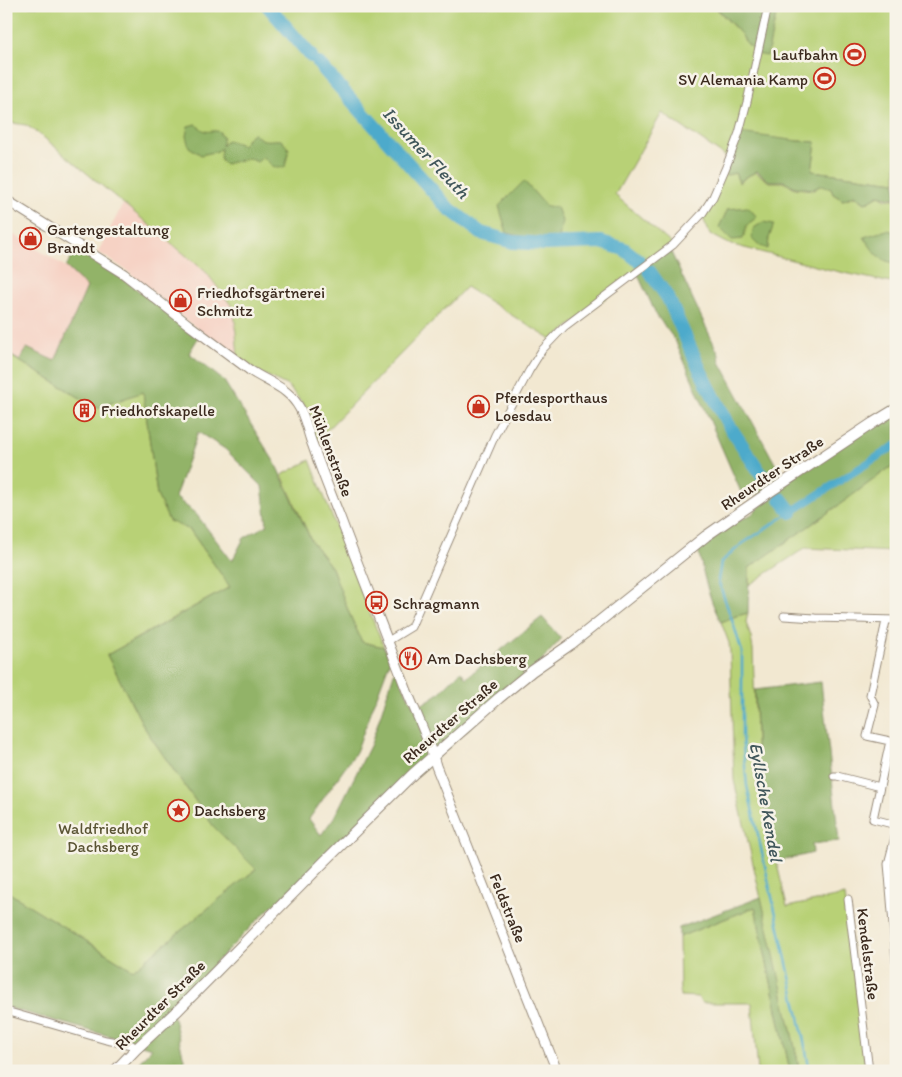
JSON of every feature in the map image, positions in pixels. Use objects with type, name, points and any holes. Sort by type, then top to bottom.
[{"type":"main road","name":"Rheurdter Straße","points":[[116,1071],[413,774],[499,698],[532,671],[571,644],[706,536],[896,409]]},
{"type":"street","points":[[388,641],[411,627],[495,435],[542,350],[564,327],[673,245],[702,214],[714,197],[739,133],[768,6]]},
{"type":"street","name":"Mühlenstraße","points":[[6,200],[124,274],[258,376],[288,393],[297,404],[433,756]]},
{"type":"street","points":[[784,616],[896,620]]},
{"type":"street","points":[[886,620],[870,695],[875,705],[867,736],[890,741],[873,819],[896,825]]},
{"type":"street","name":"Feldstraße","points":[[433,756],[556,1071]]},
{"type":"street","points":[[834,776],[880,787]]},
{"type":"street","points":[[896,833],[888,864],[893,874],[896,962]]},
{"type":"street","name":"Kendelstraße","points":[[848,899],[869,1071]]},
{"type":"street","points":[[6,1011],[106,1040],[132,1045],[136,1049]]},
{"type":"shaded area","points":[[123,204],[206,272],[234,309],[238,358],[186,320],[126,270],[98,252]]},
{"type":"shaded area","points":[[6,230],[66,267],[87,287],[55,361],[27,348],[20,361],[6,353],[6,262],[9,259],[6,249]]},
{"type":"green space","points":[[6,6],[714,6],[741,34],[745,41],[767,55],[778,6],[896,6],[896,182],[812,171],[816,142],[798,141],[729,159],[662,113],[615,195],[673,245],[552,340],[466,287],[315,442],[310,415],[288,386],[251,368],[238,358],[234,309],[206,272],[42,136],[26,125],[6,122]]},
{"type":"green space","points":[[715,6],[778,6],[767,56],[757,54]]},
{"type":"green space","points":[[196,124],[206,131],[220,132],[220,135],[223,137],[222,146],[227,140],[243,145],[249,136],[254,133],[264,140],[281,140],[289,149],[285,167],[274,167],[263,157],[257,162],[249,158],[225,164],[220,158],[221,148],[218,151],[201,155],[189,147],[186,136],[188,126]]},
{"type":"green space","points":[[739,133],[816,142],[812,171],[896,182],[896,198],[879,195],[865,203],[855,195],[843,200],[833,194],[831,188],[822,185],[814,189],[795,187],[783,181],[769,181],[757,171],[739,182],[735,173],[723,174]]},
{"type":"green space","points":[[756,172],[769,182],[783,182],[795,188],[814,190],[821,185],[831,189],[833,194],[843,200],[855,196],[865,203],[879,195],[886,199],[896,199],[896,284],[831,270],[729,244],[710,234],[702,216],[723,174],[735,173],[739,183]]},
{"type":"green space","points":[[524,181],[546,206],[557,207],[562,221],[558,244],[507,233],[499,206]]},
{"type":"green space","points":[[748,207],[757,217],[747,225],[743,239],[732,240],[719,227],[728,209]]},
{"type":"green space","points":[[763,222],[774,224],[769,238],[768,249],[758,245],[751,238],[754,228]]},
{"type":"green space","points":[[887,230],[896,232],[896,263],[880,258],[864,237]]},
{"type":"green space","points":[[669,248],[719,355],[720,362],[785,482],[896,412],[896,463],[749,568],[748,613],[721,622],[709,593],[697,543],[752,514],[784,484],[744,499],[675,340],[657,316],[637,273]]},
{"type":"green space","points":[[76,249],[126,281],[198,338],[189,353],[224,381],[275,463],[312,542],[332,568],[362,642],[384,647],[390,661],[356,752],[309,819],[321,835],[335,816],[371,744],[395,670],[415,709],[438,694],[461,671],[466,678],[542,617],[561,639],[532,671],[270,908],[213,965],[172,1011],[187,1071],[131,1071],[152,1048],[6,1007],[6,891],[133,970],[256,869],[214,827],[177,775],[144,727],[107,655],[230,587],[190,530],[169,521],[157,495],[143,392],[97,408],[6,353],[20,361],[27,348],[55,361],[87,287],[66,267]],"holes":[[[198,432],[225,449],[262,486],[267,525],[244,538],[232,561],[196,514],[175,497]]]},
{"type":"green space","name":"Waldfriedhof Dachsberg","points":[[6,353],[97,408],[143,391],[157,495],[169,520],[190,530],[230,587],[107,655],[144,727],[177,775],[214,827],[256,869],[133,970],[6,891]]},
{"type":"green space","points":[[310,460],[384,647],[362,642],[332,568],[312,542],[282,475]]},
{"type":"green space","points":[[896,463],[896,552],[805,548],[749,585],[749,568]]},
{"type":"green space","points":[[748,613],[746,622],[753,649],[759,786],[787,907],[845,895],[866,1071],[799,1071],[734,780],[730,652],[729,643],[721,622]]},
{"type":"green space","points":[[821,682],[839,841],[812,844],[813,853],[776,862],[757,770],[755,690]]},
{"type":"green space","points":[[761,897],[799,1071],[790,1071],[755,907],[679,937],[679,928]]},
{"type":"green space","points":[[755,907],[790,1071],[758,1071],[752,1003],[702,1003],[698,997],[680,996],[679,937]]},
{"type":"waterway","name":"Issumer Fleuth","points":[[268,6],[311,56]]},
{"type":"waterway","name":"Issumer Fleuth","points":[[319,64],[447,207],[481,233],[513,242],[546,244],[601,242],[624,249],[638,260]]},
{"type":"waterway","name":"Issumer Fleuth","points":[[649,271],[668,298],[701,372],[728,424],[761,474]]},
{"type":"waterway","points":[[791,512],[896,445]]},
{"type":"waterway","name":"Issumer Fleuth","points":[[781,499],[791,512]]},
{"type":"waterway","name":"Eyllsche Kendel","points":[[791,512],[742,544],[721,562],[718,580],[742,652],[742,737],[747,786],[810,1071]]},
{"type":"place","name":"Laufbahn","points":[[854,54]]},
{"type":"place","name":"SV Alemania Kamp","points":[[824,79]]},
{"type":"place","name":"Gartengestaltung Brandt","points":[[31,238]]},
{"type":"place","name":"Friedhofsgärtnerei Schmitz","points":[[181,301]]},
{"type":"place","name":"Pferdesporthaus Loesdau","points":[[479,406]]},
{"type":"place","name":"Friedhofskapelle","points":[[85,410]]},
{"type":"place","name":"Schragmann","points":[[377,603]]},
{"type":"place","name":"Am Dachsberg","points":[[411,658]]},
{"type":"place","name":"Dachsberg","points":[[178,810]]}]
